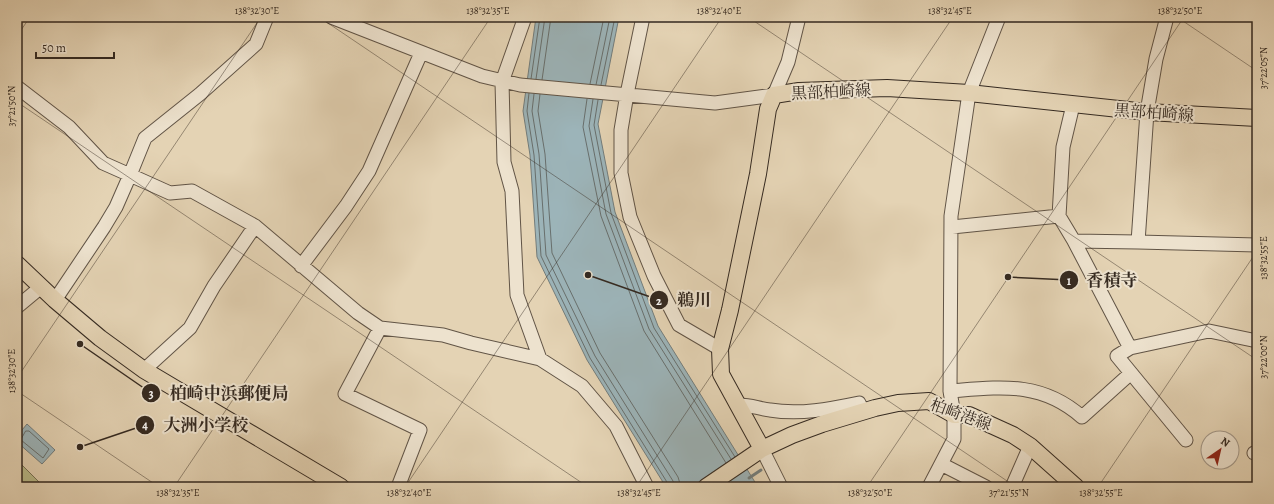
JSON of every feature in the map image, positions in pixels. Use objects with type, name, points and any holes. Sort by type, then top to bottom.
[{"type":"main road","name":"黒部柏崎線","points":[[756,452],[737,405],[721,374],[720,349],[756,181],[768,109],[774,95],[799,91],[887,88],[969,93],[1147,112],[1257,118]]},
{"type":"main road","points":[[17,264],[55,300],[100,338],[144,370],[341,487]]},
{"type":"main road","name":"柏崎港線","points":[[706,487],[756,452],[822,424],[863,411],[898,403],[930,401],[954,415],[968,415],[1003,430],[1030,446],[1076,487]]},
{"type":"street","points":[[55,300],[116,207],[145,138],[200,94],[256,44],[267,17]]},
{"type":"street","points":[[331,17],[421,53],[502,82],[520,86],[607,94],[627,94],[715,103],[774,95],[788,62],[799,17]]},
{"type":"street","points":[[525,17],[502,82],[504,162],[512,191],[517,295],[540,359]]},
{"type":"street","points":[[643,17],[621,130],[621,173],[630,217],[654,276],[679,325],[720,349]]},
{"type":"street","points":[[929,487],[954,439],[954,415],[950,391],[951,216],[969,93],[999,17]]},
{"type":"street","points":[[1138,242],[1147,112],[1156,59],[1167,17]]},
{"type":"street","points":[[301,266],[346,206],[369,171],[421,53]]},
{"type":"street","points":[[17,87],[69,127],[103,164],[170,193],[192,191],[255,226],[358,313],[380,328],[443,335],[540,359],[582,386],[616,426],[647,487]]},
{"type":"street","points":[[1073,105],[1063,148],[1059,216],[1074,241],[1130,348]]},
{"type":"street","points":[[952,227],[1059,216]]},
{"type":"street","points":[[144,370],[190,328],[214,286],[255,226]]},
{"type":"street","points":[[1074,241],[1256,242]]},
{"type":"street","points":[[17,307],[41,287]]},
{"type":"street","points":[[380,328],[345,394],[420,430],[398,487]]},
{"type":"street","points":[[1186,440],[1117,356],[1130,348],[1209,330],[1257,341]]},
{"type":"street","points":[[950,391],[990,388],[1027,390],[1046,394],[1069,406],[1082,417],[1131,373]]},
{"type":"street","points":[[737,405],[748,404],[771,410],[818,411],[859,403],[863,411]]},
{"type":"street","points":[[1012,487],[1030,446]]},
{"type":"street","points":[[756,452],[781,487]]},
{"type":"street","points":[[941,464],[986,487]]},
{"type":"green space","points":[[17,460],[44,487],[17,487]]},
{"type":"water","points":[[536,17],[619,17],[598,124],[615,212],[658,326],[758,487],[666,487],[587,360],[537,257],[530,155],[523,111]]},
{"type":"water","points":[[27,424],[55,450],[42,464],[17,442],[17,436]]},
{"type":"waterway","points":[[749,478],[761,470]]},
{"type":"place","name":"鵜川","points":[[588,275]]},
{"type":"place","name":"香積寺","points":[[1008,277]]},
{"type":"place","name":"柏崎中浜郵便局","points":[[80,344]]},
{"type":"place","name":"大洲小学校","points":[[80,447]]}]
